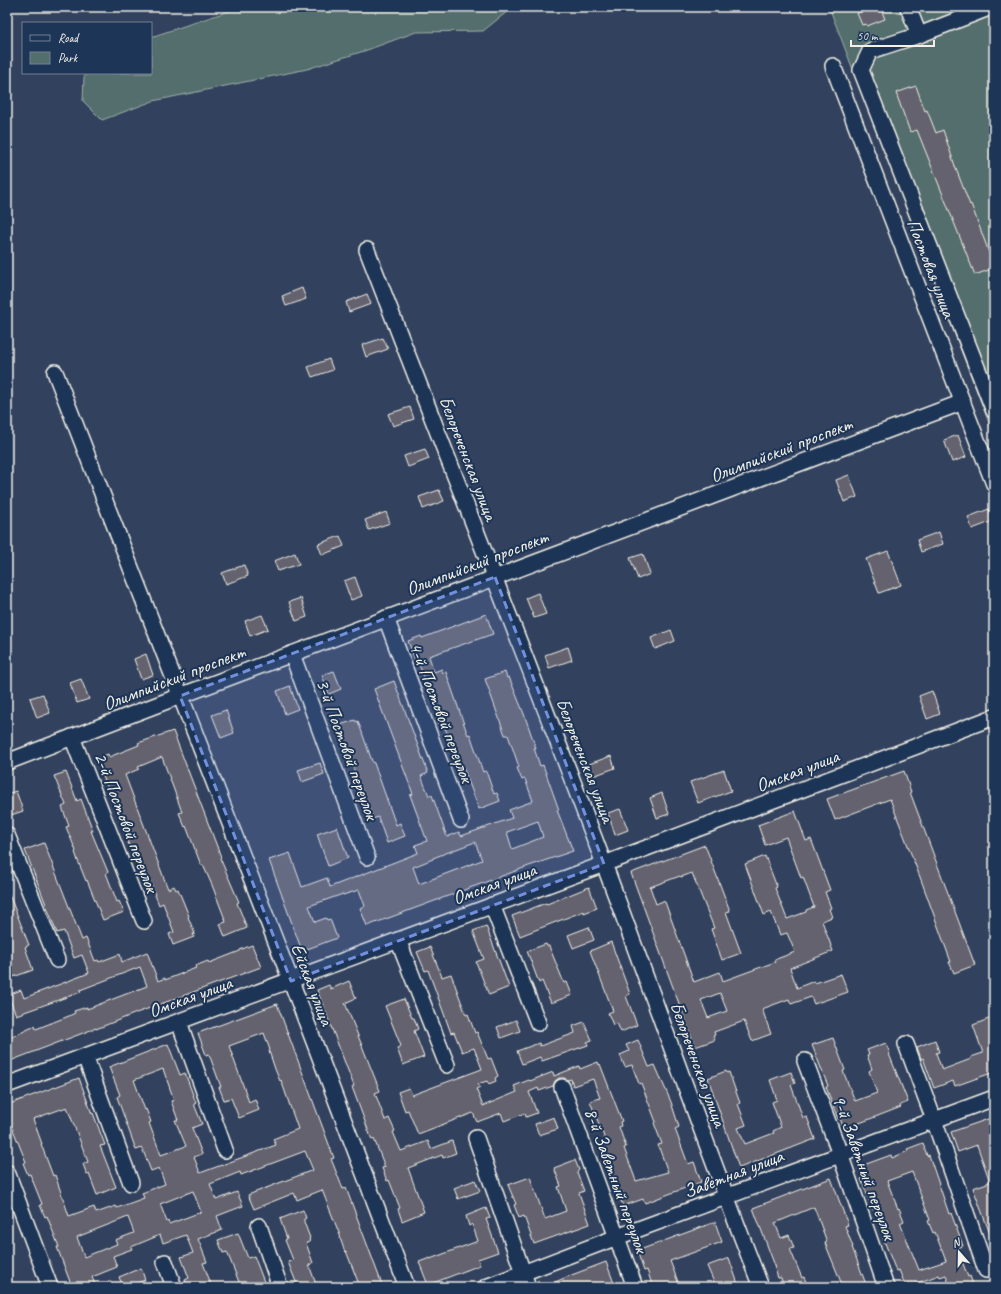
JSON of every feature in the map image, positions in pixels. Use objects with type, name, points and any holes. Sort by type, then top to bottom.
[{"type":"street","points":[[908,7],[919,35],[991,7]]},
{"type":"street","name":"Постовая улица","points":[[919,35],[870,51],[861,70],[990,392],[994,411]]},
{"type":"street","name":"Постовая улица","points":[[833,66],[994,484]]},
{"type":"street","name":"Белореченская улица","points":[[366,250],[495,577],[604,864],[726,1197],[761,1287]]},
{"type":"street","name":"Ейская улица","points":[[54,372],[291,981],[407,1287]]},
{"type":"street","name":"Олимпийский проспект","points":[[7,762],[963,402]]},
{"type":"street","name":"4-й Постовой переулок","points":[[386,618],[461,820]]},
{"type":"street","name":"3-й Постовой переулок","points":[[292,654],[367,857]]},
{"type":"street","name":"Омская улица","points":[[7,1085],[291,981],[994,717]]},
{"type":"street","name":"2-й Постовой переулок","points":[[72,737],[144,921]]},
{"type":"street","points":[[7,835],[57,960]]},
{"type":"street","points":[[492,905],[538,1023]]},
{"type":"street","points":[[398,940],[447,1066]]},
{"type":"street","points":[[179,1022],[225,1150]]},
{"type":"street","points":[[906,1044],[986,1270]]},
{"type":"street","points":[[85,1056],[132,1183]]},
{"type":"street","name":"9-й Заветный переулок","points":[[805,1061],[840,1154],[886,1287]]},
{"type":"street","name":"8-й Заветный переулок","points":[[562,1087],[635,1287]]},
{"type":"street","name":"Заветная улица","points":[[486,1287],[525,1280],[617,1237],[994,1098]]},
{"type":"street","points":[[476,1138],[525,1280]]},
{"type":"street","points":[[7,1172],[50,1287]]},
{"type":"street","points":[[259,1226],[280,1287]]},
{"type":"street","points":[[165,1262],[174,1287]]},
{"type":"highlighted area","points":[[495,577],[604,864],[291,981],[180,696]]},
{"type":"green space","points":[[241,7],[513,7],[483,31],[416,32],[367,50],[307,69],[153,101],[102,120],[83,101],[84,77],[86,74],[152,74],[152,37]]},
{"type":"green space","points":[[829,7],[994,7],[994,436]]},
{"type":"building","points":[[873,7],[880,7],[885,19],[867,26],[866,24],[862,25],[857,13]]},
{"type":"building","points":[[916,86],[925,111],[927,110],[936,133],[943,130],[956,169],[970,205],[971,204],[994,268],[975,275],[917,130],[910,132],[896,93]]},
{"type":"building","points":[[302,288],[306,299],[286,306],[282,296]]},
{"type":"building","points":[[367,294],[371,304],[349,312],[346,302]]},
{"type":"building","points":[[383,338],[388,349],[366,357],[362,345]]},
{"type":"building","points":[[329,359],[333,370],[312,377],[308,367]]},
{"type":"building","points":[[410,407],[414,419],[393,426],[388,414]]},
{"type":"building","points":[[958,435],[966,457],[952,462],[944,440]]},
{"type":"building","points":[[425,449],[429,459],[408,467],[404,456]]},
{"type":"building","points":[[849,475],[857,497],[844,502],[836,480]]},
{"type":"building","points":[[439,490],[444,501],[423,509],[419,497]]},
{"type":"building","points":[[989,509],[993,521],[972,529],[968,517]]},
{"type":"building","points":[[386,512],[390,523],[369,530],[365,520]]},
{"type":"building","points":[[939,532],[943,544],[921,552],[917,540]]},
{"type":"building","points":[[340,536],[344,546],[322,555],[318,544]]},
{"type":"building","points":[[888,551],[901,585],[879,593],[866,559]]},
{"type":"building","points":[[295,553],[299,564],[278,571],[274,561]]},
{"type":"building","points":[[643,554],[650,574],[638,579],[630,558]]},
{"type":"building","points":[[244,565],[248,576],[226,584],[222,573]]},
{"type":"building","points":[[355,577],[362,596],[351,600],[344,581]]},
{"type":"building","points":[[538,593],[546,614],[534,618],[526,598]]},
{"type":"building","points":[[301,598],[307,617],[296,621],[289,602]]},
{"type":"building","points":[[486,614],[493,634],[429,656],[434,672],[442,669],[443,673],[446,672],[466,730],[468,735],[470,734],[483,772],[486,771],[494,794],[497,793],[500,801],[479,809],[463,767],[458,768],[454,757],[456,757],[445,728],[441,729],[437,717],[439,716],[418,662],[416,663],[408,641],[421,636],[422,638]]},
{"type":"building","points":[[262,615],[268,629],[250,636],[245,621]]},
{"type":"building","points":[[671,630],[675,641],[655,649],[651,638]]},
{"type":"building","points":[[568,647],[572,660],[549,668],[545,655]]},
{"type":"building","points":[[146,654],[153,675],[141,679],[134,659]]},
{"type":"building","points":[[334,671],[341,689],[329,694],[322,675]]},
{"type":"building","points":[[505,672],[507,678],[509,677],[536,748],[534,748],[540,766],[543,765],[559,810],[557,810],[573,851],[367,926],[360,908],[365,906],[359,890],[309,906],[315,922],[326,918],[327,920],[330,919],[337,938],[302,951],[269,860],[290,853],[302,887],[327,878],[330,887],[418,853],[415,845],[427,841],[410,795],[413,794],[374,689],[394,681],[428,773],[421,776],[429,796],[432,795],[447,837],[459,832],[461,836],[512,818],[509,810],[533,801],[525,779],[522,780],[517,768],[519,767],[508,735],[505,735],[485,679]],"holes":[[[538,821],[543,837],[512,849],[507,832]],[[475,842],[482,860],[419,884],[413,867]]]},
{"type":"building","points":[[81,679],[89,699],[77,703],[70,683]]},
{"type":"building","points":[[290,686],[298,709],[285,714],[277,691]]},
{"type":"building","points":[[932,691],[940,714],[927,719],[919,696]]},
{"type":"building","points":[[43,694],[50,713],[37,718],[30,698]]},
{"type":"building","points":[[226,710],[234,733],[221,738],[212,715]]},
{"type":"building","points":[[355,720],[356,722],[358,721],[396,825],[400,823],[405,836],[387,843],[378,817],[373,819],[337,726]]},
{"type":"building","points":[[173,731],[221,857],[220,858],[239,902],[237,903],[247,928],[225,937],[220,924],[226,922],[212,885],[203,865],[201,865],[186,826],[185,827],[179,813],[182,812],[162,757],[138,767],[139,769],[125,775],[168,889],[174,886],[176,890],[178,889],[195,934],[193,934],[194,937],[173,945],[169,934],[174,932],[163,903],[159,905],[151,885],[145,888],[125,834],[126,833],[96,759],[108,754],[109,757],[139,745],[138,743]]},
{"type":"building","points":[[611,756],[615,768],[593,776],[589,764]]},
{"type":"building","points":[[320,763],[324,774],[302,782],[298,770]]},
{"type":"building","points":[[724,770],[731,791],[698,803],[690,782]]},
{"type":"building","points":[[904,771],[910,792],[975,965],[954,973],[920,877],[890,799],[835,820],[827,799]]},
{"type":"building","points":[[66,772],[77,801],[81,799],[93,831],[91,831],[108,872],[106,873],[117,902],[119,901],[124,912],[103,920],[78,861],[76,851],[66,827],[69,826],[62,807],[66,805],[54,776]]},
{"type":"building","points":[[16,791],[23,811],[11,815],[7,804],[7,794]]},
{"type":"building","points":[[662,793],[669,814],[657,818],[650,798]]},
{"type":"building","points":[[620,809],[628,830],[615,835],[608,813]]},
{"type":"building","points":[[795,811],[806,841],[811,839],[830,890],[825,892],[831,908],[829,909],[832,917],[822,921],[833,951],[790,968],[797,988],[814,981],[815,983],[841,974],[848,992],[814,1004],[811,997],[791,1004],[789,999],[762,1009],[771,1034],[752,1041],[744,1021],[714,1032],[715,1035],[713,1036],[715,1040],[695,1047],[631,873],[705,845],[730,911],[726,912],[741,953],[722,960],[711,929],[714,928],[692,873],[650,887],[656,904],[663,901],[665,902],[694,982],[720,972],[723,981],[775,962],[774,960],[795,952],[787,933],[780,935],[771,912],[764,915],[745,864],[765,856],[787,919],[806,912],[806,910],[814,907],[803,877],[801,878],[786,837],[765,845],[758,825]],"holes":[[[720,993],[727,1011],[708,1018],[701,1000]]]},
{"type":"building","points":[[337,827],[348,858],[328,866],[317,834]]},
{"type":"building","points":[[44,843],[82,940],[86,938],[95,961],[98,960],[99,962],[120,954],[122,962],[147,952],[158,981],[165,978],[165,980],[196,968],[195,966],[208,961],[209,963],[252,945],[261,967],[10,1061],[7,1054],[7,1039],[35,1026],[36,1029],[69,1016],[75,1013],[74,1011],[87,1007],[87,1009],[147,986],[140,967],[80,990],[81,992],[16,1015],[8,995],[21,990],[24,998],[89,973],[82,955],[74,958],[64,931],[57,933],[25,850]]},
{"type":"building","points":[[589,887],[597,908],[584,913],[584,911],[520,936],[512,916]]},
{"type":"building","points":[[7,889],[29,945],[25,947],[33,970],[13,977],[7,961]]},
{"type":"building","points":[[486,926],[509,987],[489,995],[476,962],[484,959],[473,931]]},
{"type":"building","points":[[589,927],[594,940],[573,948],[568,935]]},
{"type":"building","points":[[611,942],[630,994],[626,996],[637,1025],[621,1032],[617,1023],[613,1025],[608,1013],[613,1011],[590,951]]},
{"type":"building","points":[[546,944],[549,946],[564,983],[567,982],[572,995],[551,1003],[542,981],[539,983],[527,951]]},
{"type":"building","points":[[430,947],[442,977],[451,974],[466,1015],[468,1014],[475,1033],[477,1032],[488,1059],[491,1058],[498,1076],[495,1078],[496,1081],[489,1084],[487,1081],[478,1084],[480,1087],[476,1089],[483,1106],[517,1092],[514,1086],[529,1080],[530,1081],[553,1072],[554,1076],[579,1066],[580,1069],[598,1062],[622,1121],[620,1122],[621,1126],[619,1127],[626,1147],[624,1148],[636,1181],[668,1172],[658,1145],[662,1144],[654,1123],[656,1122],[641,1083],[639,1084],[632,1065],[625,1067],[620,1055],[629,1051],[626,1045],[638,1040],[649,1067],[655,1065],[671,1102],[679,1127],[675,1129],[688,1164],[694,1162],[701,1182],[645,1203],[643,1199],[623,1206],[601,1144],[606,1142],[590,1101],[600,1098],[593,1079],[573,1086],[571,1079],[568,1080],[559,1078],[555,1081],[553,1086],[539,1091],[538,1088],[529,1092],[537,1113],[526,1117],[525,1113],[504,1121],[501,1113],[477,1122],[473,1113],[418,1134],[408,1110],[405,1111],[398,1092],[409,1088],[412,1095],[482,1069],[474,1048],[462,1052],[454,1032],[451,1033],[428,970],[425,971],[417,952]]},
{"type":"building","points":[[349,981],[356,998],[345,1003],[380,1091],[375,1093],[385,1120],[389,1118],[401,1151],[428,1141],[431,1149],[452,1141],[456,1153],[443,1158],[442,1155],[408,1168],[424,1212],[402,1221],[398,1209],[400,1208],[389,1180],[387,1181],[382,1168],[385,1167],[374,1139],[372,1140],[367,1127],[352,1087],[354,1086],[317,990],[329,985],[331,989]]},
{"type":"building","points":[[404,999],[418,1029],[414,1031],[424,1057],[403,1065],[397,1048],[401,1046],[385,1006]]},
{"type":"building","points":[[277,1004],[334,1158],[331,1159],[343,1189],[346,1188],[383,1287],[360,1287],[322,1190],[297,1200],[294,1193],[254,1209],[248,1195],[313,1170],[305,1151],[241,1175],[240,1172],[210,1184],[216,1200],[237,1192],[243,1206],[217,1216],[222,1230],[198,1239],[207,1262],[203,1263],[211,1284],[203,1287],[188,1287],[185,1280],[189,1278],[181,1257],[193,1253],[186,1235],[163,1243],[160,1235],[131,1247],[132,1249],[113,1256],[117,1267],[92,1277],[96,1287],[72,1287],[47,1216],[45,1217],[40,1205],[42,1204],[30,1174],[28,1175],[23,1163],[26,1162],[12,1127],[10,1128],[7,1119],[7,1105],[79,1078],[105,1145],[100,1146],[116,1187],[97,1195],[89,1174],[87,1175],[83,1164],[88,1162],[67,1107],[33,1119],[69,1216],[94,1207],[96,1213],[116,1206],[117,1208],[144,1198],[142,1193],[165,1184],[159,1168],[151,1171],[142,1148],[136,1150],[117,1097],[120,1095],[109,1067],[168,1044],[180,1075],[185,1073],[196,1103],[194,1104],[202,1124],[192,1128],[202,1154],[194,1157],[200,1173],[276,1145],[273,1139],[298,1129],[281,1080],[280,1081],[275,1069],[264,1033],[229,1046],[249,1102],[255,1099],[259,1110],[239,1118],[231,1098],[224,1100],[209,1054],[206,1055],[198,1033]],"holes":[[[163,1069],[174,1100],[171,1101],[178,1120],[175,1120],[186,1146],[161,1155],[149,1123],[151,1122],[134,1080]],[[193,1191],[201,1212],[169,1224],[160,1204]],[[128,1217],[134,1233],[115,1240],[117,1244],[84,1257],[77,1237]]]},
{"type":"building","points":[[994,1017],[994,1072],[955,1086],[953,1081],[934,1088],[923,1058],[921,1059],[917,1047],[935,1040],[939,1052],[936,1053],[942,1070],[971,1059],[971,1057],[983,1053],[973,1025]]},
{"type":"building","points":[[516,1020],[520,1031],[501,1038],[497,1027]]},
{"type":"building","points":[[584,1022],[592,1040],[587,1042],[588,1045],[542,1061],[540,1057],[522,1064],[517,1051],[539,1043],[540,1046],[575,1033],[573,1026]]},
{"type":"building","points":[[833,1038],[845,1070],[843,1071],[855,1101],[877,1093],[869,1071],[872,1069],[867,1055],[869,1054],[867,1050],[886,1043],[908,1102],[900,1105],[901,1107],[844,1129],[840,1118],[838,1119],[826,1087],[828,1086],[812,1045]]},
{"type":"building","points":[[726,1071],[727,1073],[729,1072],[740,1103],[738,1104],[746,1125],[738,1128],[745,1144],[774,1133],[773,1131],[781,1127],[772,1102],[777,1100],[770,1080],[791,1072],[795,1083],[791,1085],[803,1118],[807,1117],[815,1139],[739,1168],[708,1078]]},
{"type":"building","points":[[554,1117],[558,1129],[539,1135],[535,1124]]},
{"type":"building","points":[[994,1117],[993,1242],[973,1188],[990,1182],[977,1145],[958,1152],[951,1132]]},
{"type":"building","points":[[923,1143],[927,1156],[929,1155],[949,1214],[951,1213],[963,1246],[957,1248],[968,1277],[970,1276],[974,1287],[950,1287],[946,1275],[940,1277],[939,1275],[906,1287],[899,1270],[896,1271],[883,1238],[887,1237],[876,1209],[873,1210],[858,1167],[891,1155],[892,1158],[908,1151],[907,1149]],"holes":[[[912,1172],[930,1220],[928,1221],[933,1233],[935,1232],[946,1261],[919,1270],[900,1223],[904,1221],[887,1181]]]},
{"type":"building","points":[[575,1160],[579,1170],[577,1172],[584,1191],[579,1193],[590,1224],[534,1244],[524,1216],[519,1218],[514,1205],[516,1204],[508,1185],[530,1177],[545,1219],[566,1211],[558,1187],[561,1186],[554,1168]]},
{"type":"building","points":[[831,1178],[848,1225],[845,1226],[867,1287],[843,1287],[825,1243],[827,1242],[814,1207],[775,1223],[781,1238],[789,1235],[794,1248],[790,1249],[802,1278],[804,1277],[808,1287],[781,1287],[783,1285],[781,1278],[778,1278],[775,1266],[753,1208]]},
{"type":"building","points":[[475,1180],[480,1191],[458,1199],[454,1188]]},
{"type":"building","points":[[486,1208],[490,1218],[486,1219],[498,1252],[478,1259],[480,1265],[428,1285],[419,1262],[478,1241],[472,1224],[469,1226],[466,1216]]},
{"type":"building","points":[[303,1210],[306,1218],[304,1219],[304,1222],[310,1238],[310,1242],[306,1243],[313,1263],[309,1265],[317,1287],[298,1287],[288,1262],[293,1260],[285,1240],[287,1239],[280,1219]]},
{"type":"building","points":[[715,1222],[722,1242],[670,1261],[680,1287],[653,1287],[647,1270],[644,1271],[637,1251]]},
{"type":"building","points":[[238,1233],[248,1258],[254,1256],[266,1287],[241,1287],[227,1252],[223,1253],[218,1240]]},
{"type":"building","points":[[729,1258],[739,1287],[716,1287],[707,1266]]},
{"type":"building","points":[[606,1262],[614,1283],[603,1287],[544,1287],[569,1276]]},
{"type":"building","points":[[141,1268],[145,1280],[123,1287],[119,1277]]}]
